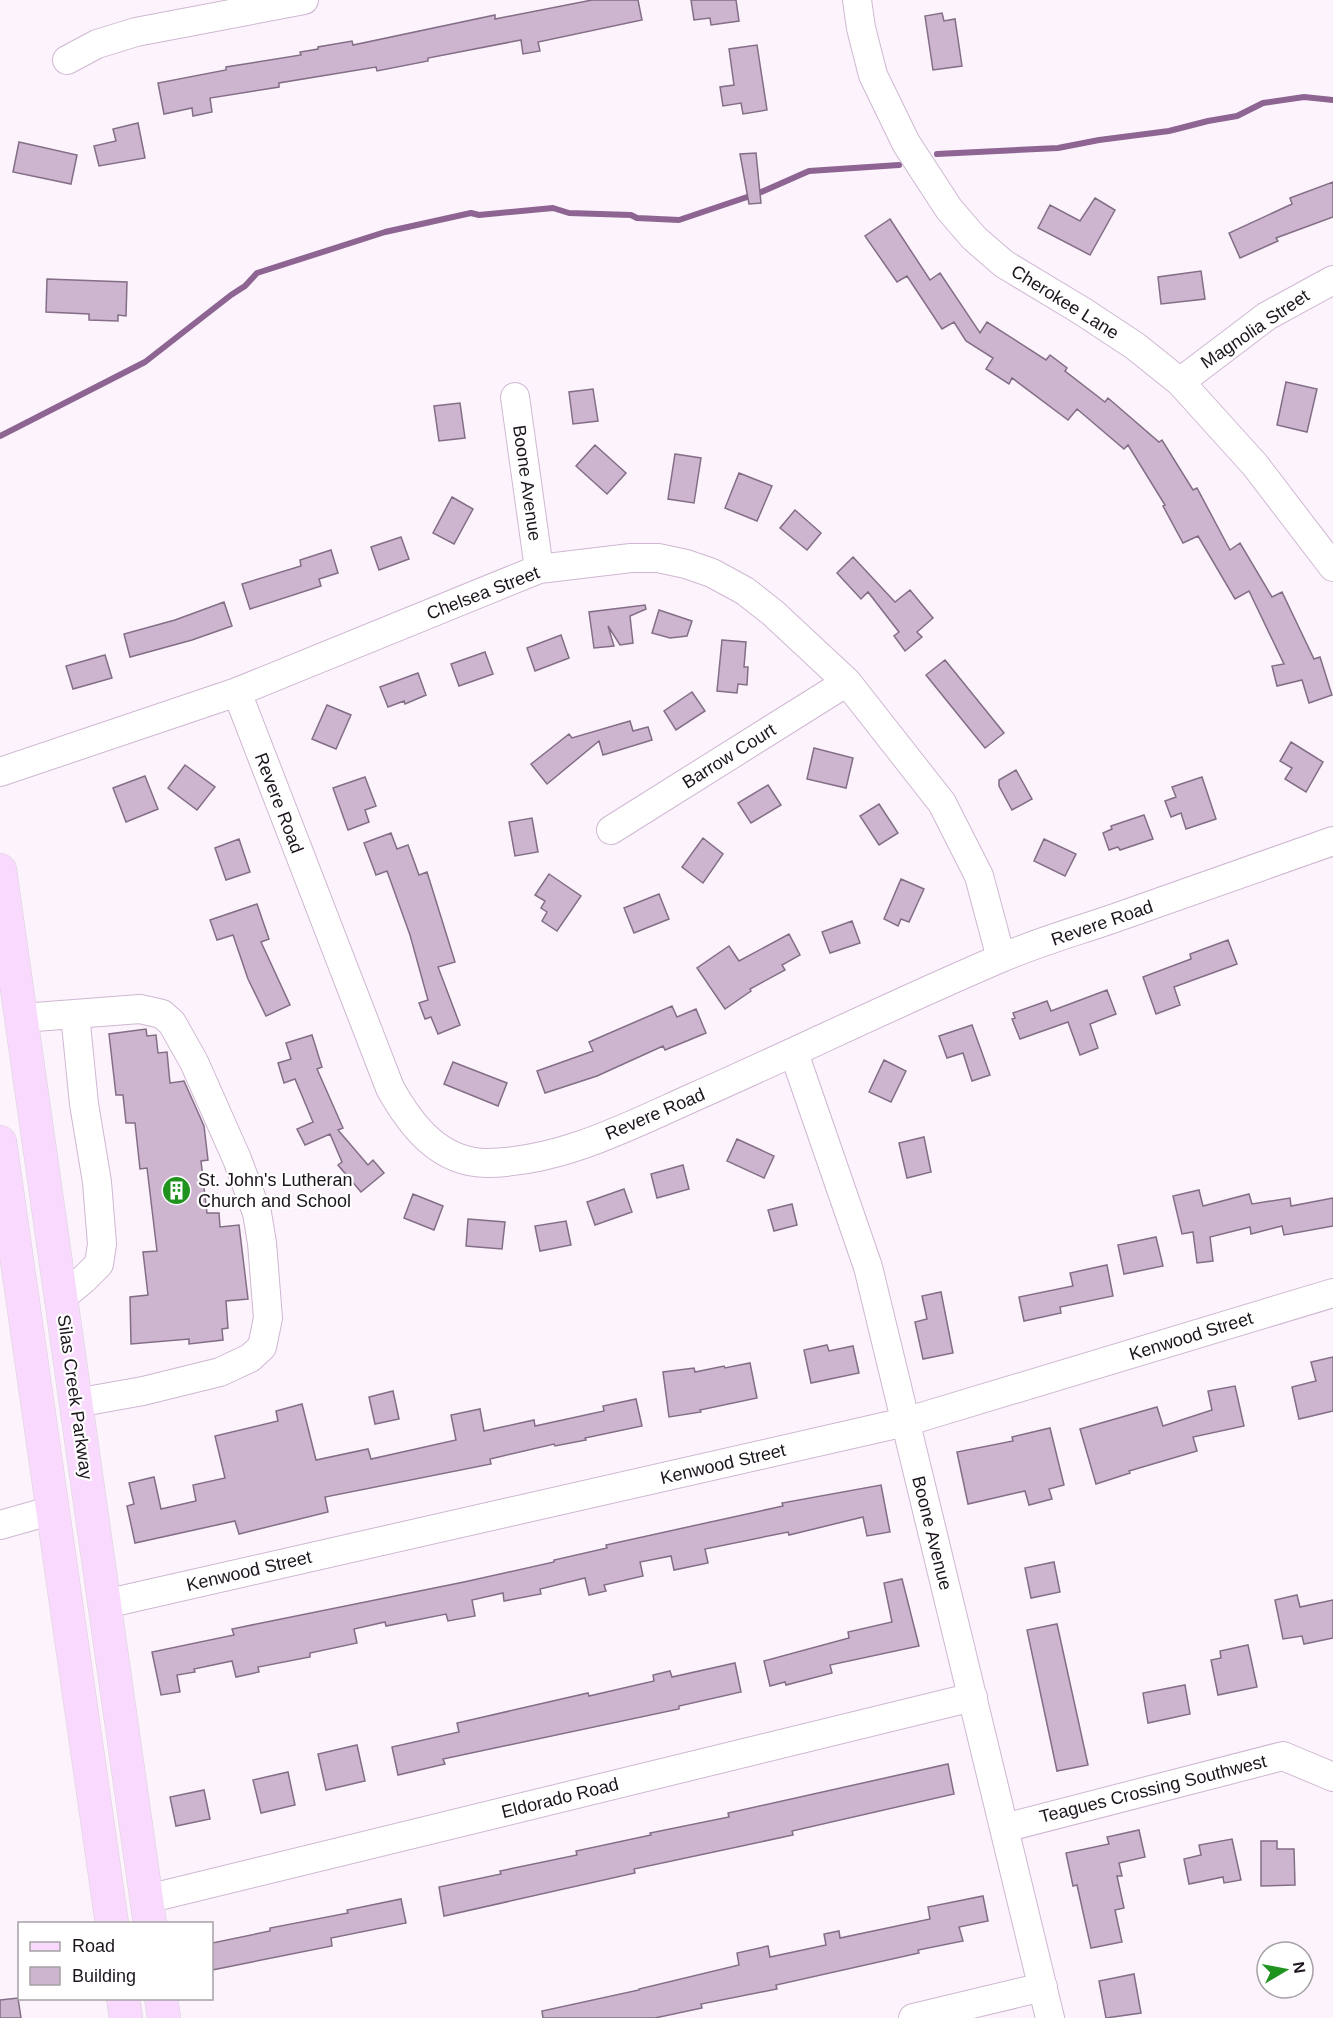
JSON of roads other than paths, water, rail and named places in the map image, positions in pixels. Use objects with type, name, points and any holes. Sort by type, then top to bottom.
[{"type":"main road","name":"Silas Creek Parkway","points":[[0,870],[149,1911]]},
{"type":"main road","name":"Silas Creek Parkway","points":[[0,1142],[7,1235],[53,1510],[112,1922]]},
{"type":"main road","points":[[123,2000],[126,2018]]},
{"type":"main road","points":[[161,2000],[164,2018]]},
{"type":"street","points":[[67,60],[97,44],[136,32],[304,0]]},
{"type":"street","name":"Cherokee Lane","points":[[857,0],[861,28],[873,75],[887,108],[906,143],[949,209],[974,238],[1004,264],[1135,346],[1180,382],[1255,465],[1333,567]]},
{"type":"street","name":"Magnolia Street","points":[[1180,382],[1267,316],[1333,280]]},
{"type":"street","name":"Boone Avenue","points":[[515,397],[539,569]]},
{"type":"street","name":"Chelsea Street","points":[[0,772],[237,692],[539,569],[631,558],[667,560],[712,573],[745,591],[773,613],[847,682],[942,803],[979,876],[1001,958]]},
{"type":"street","name":"Barrow Court","points":[[611,830],[847,682]]},
{"type":"street","name":"Revere Road","points":[[237,692],[390,1088],[403,1113],[435,1146],[451,1156],[468,1161],[486,1163],[524,1160],[560,1152],[612,1133],[1001,958],[1333,841]]},
{"type":"street","points":[[22,1018],[140,1009],[162,1014],[172,1023],[194,1062],[237,1159],[257,1213],[262,1243],[268,1318],[262,1347],[250,1358],[220,1372],[143,1391],[76,1403]]},
{"type":"street","points":[[60,1299],[84,1280],[99,1264],[102,1244],[97,1182],[84,1104],[75,1014]]},
{"type":"street","name":"Boone Avenue","points":[[794,1053],[868,1267],[1050,2018]]},
{"type":"street","name":"Kenwood Street","points":[[105,1604],[905,1422],[1333,1293]]},
{"type":"street","points":[[0,1525],[53,1510]]},
{"type":"street","name":"Eldorado Road","points":[[149,1911],[973,1697]]},
{"type":"street","name":"Teagues Crossing Southwest","points":[[1004,1828],[1282,1756],[1333,1778]]},
{"type":"street","points":[[913,2018],[1043,1987]]},
{"type":"waterway","points":[[937,154],[1058,148],[1169,131],[1237,116],[1263,103],[1304,97],[1333,100]]},
{"type":"waterway","points":[[0,436],[145,362],[245,286],[257,273],[385,232],[471,213],[479,215],[553,208],[569,213],[631,215],[637,218],[679,220],[759,193],[809,171],[899,165]]},
{"type":"place","name":"St. John's Lutheran Church and School","points":[[177,1190]]}]
